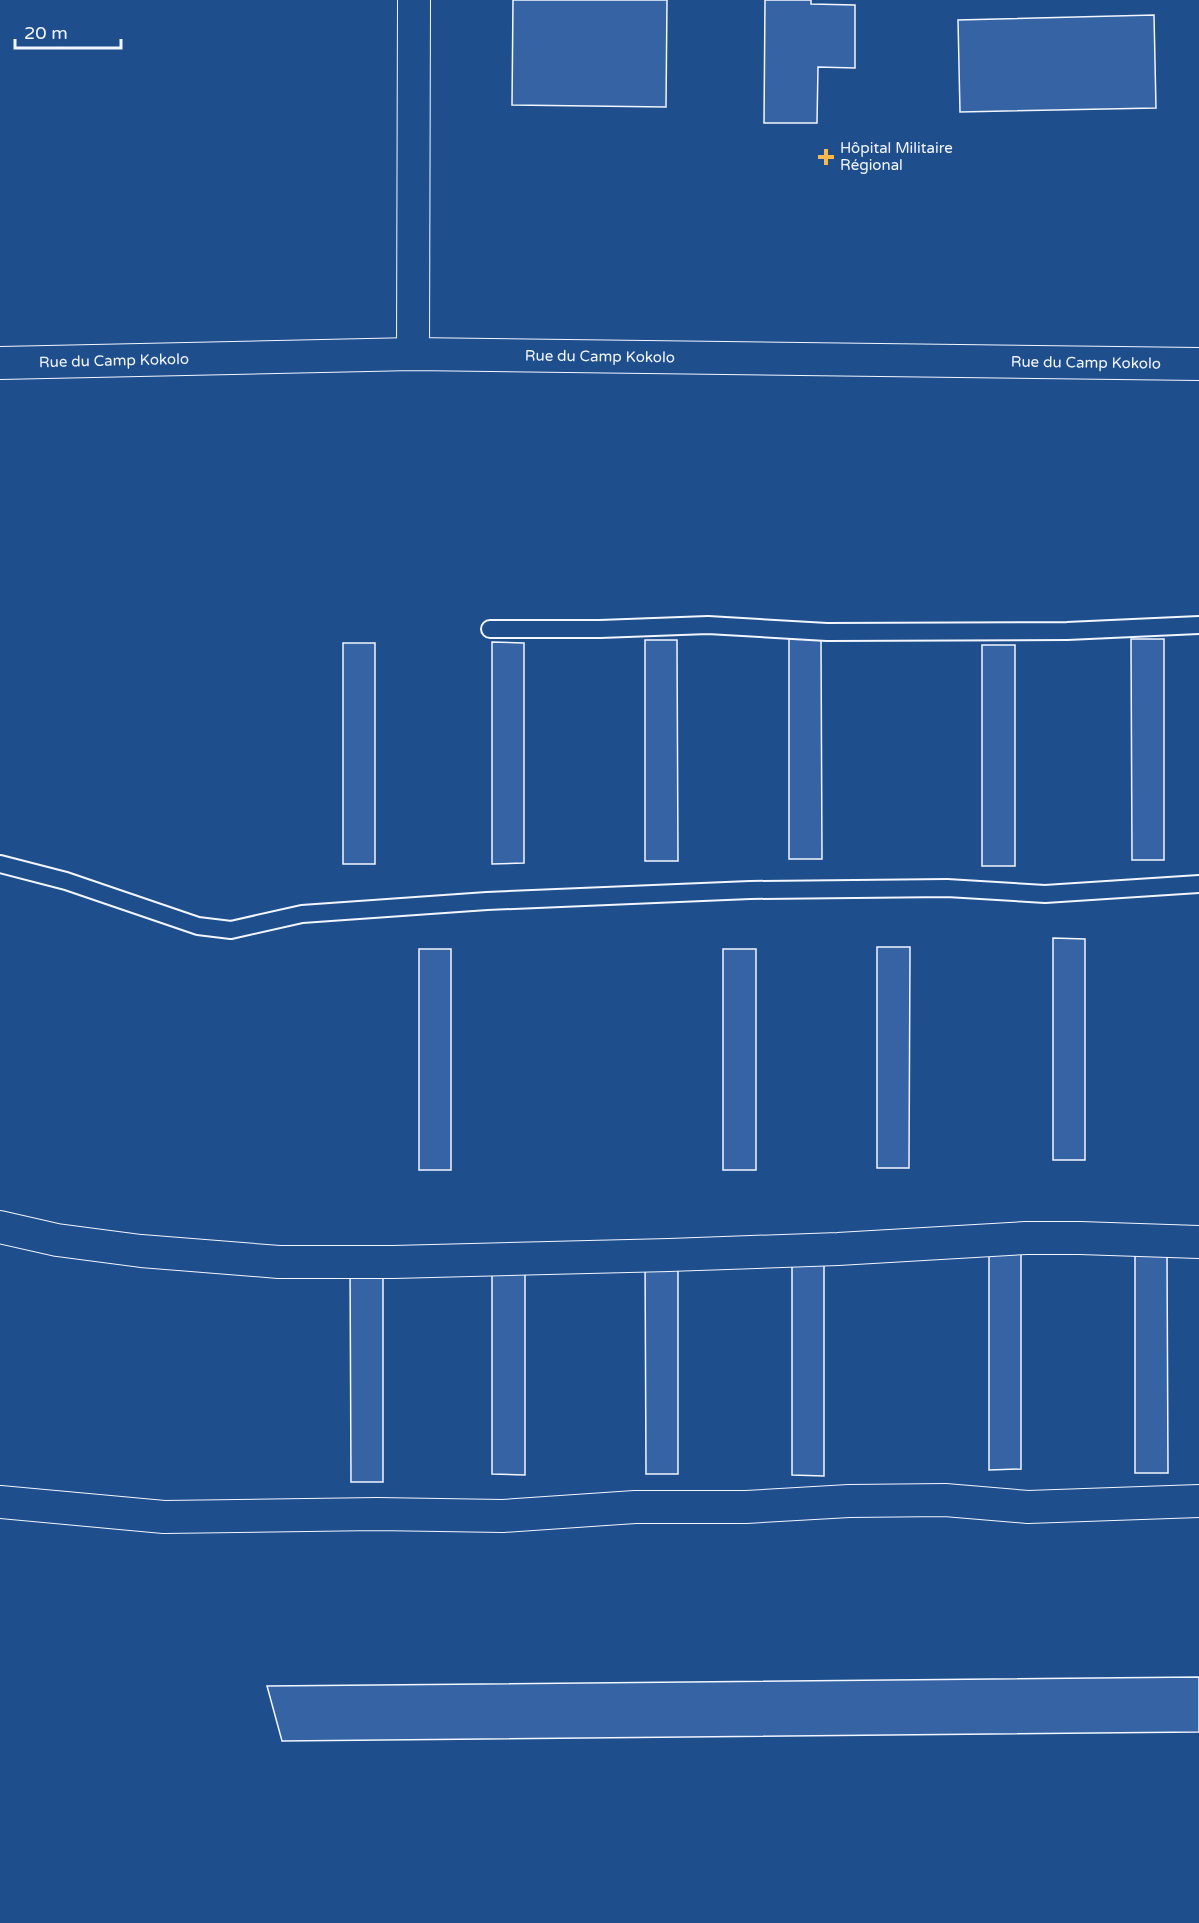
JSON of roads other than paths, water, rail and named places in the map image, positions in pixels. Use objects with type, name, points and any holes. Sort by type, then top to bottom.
[{"type":"street","points":[[413,354],[414,0]]},
{"type":"street","name":"Rue du Camp Kokolo","points":[[0,363],[413,354],[1199,364]]},
{"type":"street","points":[[0,1227],[57,1240],[141,1251],[279,1262],[393,1262],[669,1255],[838,1249],[1026,1238],[1199,1242]]},
{"type":"street","points":[[0,1502],[186,1517],[377,1514],[503,1516],[635,1507],[746,1507],[849,1501],[945,1500],[1028,1507],[1199,1501]]},
{"type":"lane","points":[[490,629],[600,629],[708,625],[827,632],[1044,631],[1199,625]]},
{"type":"lane","points":[[0,864],[66,881],[198,926],[231,930],[302,914],[487,901],[750,890],[947,888],[1045,894],[1199,884]]},
{"type":"place","name":"Hôpital Militaire Régional","points":[[826,157]]}]
